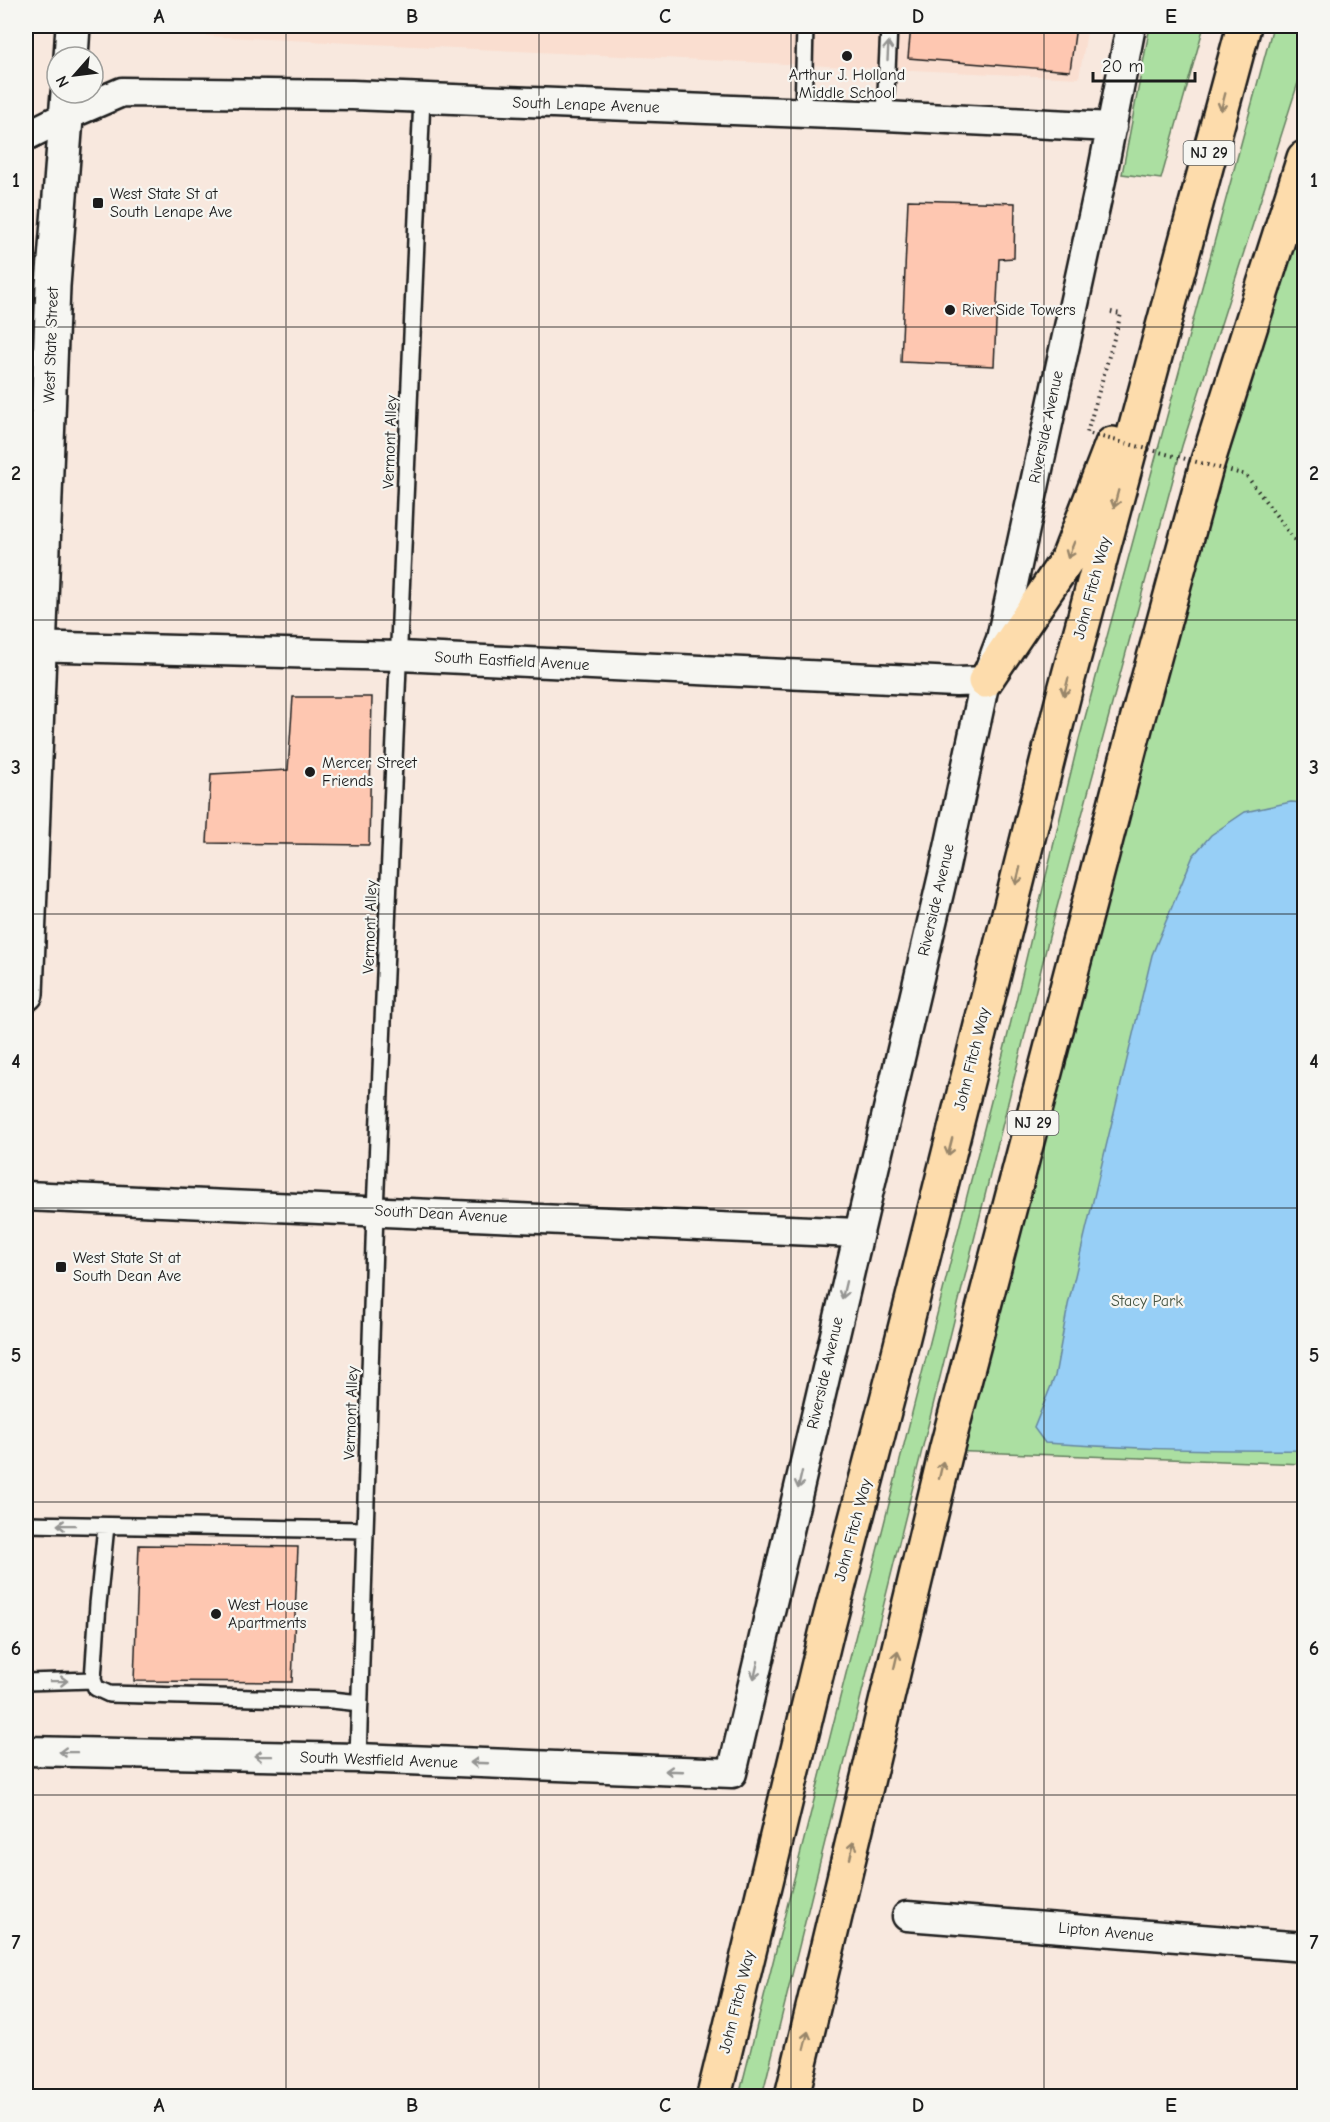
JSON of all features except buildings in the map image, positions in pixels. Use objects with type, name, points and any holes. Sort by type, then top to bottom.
[{"type":"highway","name":"John Fitch Way","points":[[714,2097],[827,1630],[894,1373],[1062,701],[1244,26]]},
{"type":"highway","name":"NJ 29","points":[[792,2097],[946,1451],[1137,723],[1206,467],[1305,158]]},
{"type":"highway","points":[[985,681],[1068,558],[1174,280]]},
{"type":"main road","points":[[72,45],[73,26]]},
{"type":"main road","name":"West State Street","points":[[26,994],[32,646],[53,286],[67,105]]},
{"type":"street","name":"Riverside Avenue","points":[[732,1773],[857,1233],[944,871],[985,681],[1001,639],[1112,127],[1131,26]]},
{"type":"street","name":"South Lenape Avenue","points":[[105,96],[122,92],[352,95],[1112,127]]},
{"type":"street","name":"South Lenape Avenue","points":[[26,136],[66,105]]},
{"type":"street","name":"South Eastfield Avenue","points":[[32,646],[399,656],[956,682],[985,681]]},
{"type":"street","name":"South Dean Avenue","points":[[26,1196],[857,1233]]},
{"type":"street","name":"South Westfield Avenue","points":[[26,1751],[358,1758],[732,1773]]},
{"type":"street","name":"Lipton Avenue","points":[[907,1916],[1305,1947]]},
{"type":"lane","points":[[803,113],[806,26]]},
{"type":"lane","points":[[885,116],[889,27]]},
{"type":"lane","name":"Vermont Alley","points":[[358,1758],[375,1211],[422,98]]},
{"type":"lane","points":[[26,1524],[365,1530]]},
{"type":"lane","points":[[106,1526],[93,1680],[96,1688],[108,1694],[332,1700],[360,1703]]},
{"type":"lane","points":[[26,1682],[93,1680]]},
{"type":"path","points":[[1111,312],[1121,314],[1087,433],[1246,475],[1305,553]]},
{"type":"shaded area","name":"Arthur J. Holland Middle School","points":[[145,26],[1088,26],[1079,78],[145,33]]},
{"type":"green space","points":[[1150,26],[1204,26],[1161,179],[1122,174]]},
{"type":"green space","points":[[1273,26],[1304,26],[1304,64],[1182,446],[1050,933],[762,2096],[739,2096],[1007,1038],[1077,747]]},
{"type":"green space","name":"Stacy Park","points":[[1304,153],[1304,1464],[946,1451]]},
{"type":"water","points":[[1291,802],[1304,803],[1304,1450],[1175,1449],[1045,1443],[1034,1428],[1055,1376],[1068,1305],[1152,955],[1193,856],[1211,835],[1245,812]]},
{"type":"place","name":"Arthur J. Holland Middle School","points":[[847,56]]},
{"type":"place","name":"West State St at South Lenape Ave","points":[[98,203]]},
{"type":"place","name":"RiverSide Towers","points":[[950,310]]},
{"type":"place","name":"Mercer Street Friends","points":[[310,772]]},
{"type":"place","name":"West State St at South Dean Ave","points":[[61,1267]]},
{"type":"place","name":"West House Apartments","points":[[216,1614]]}]
